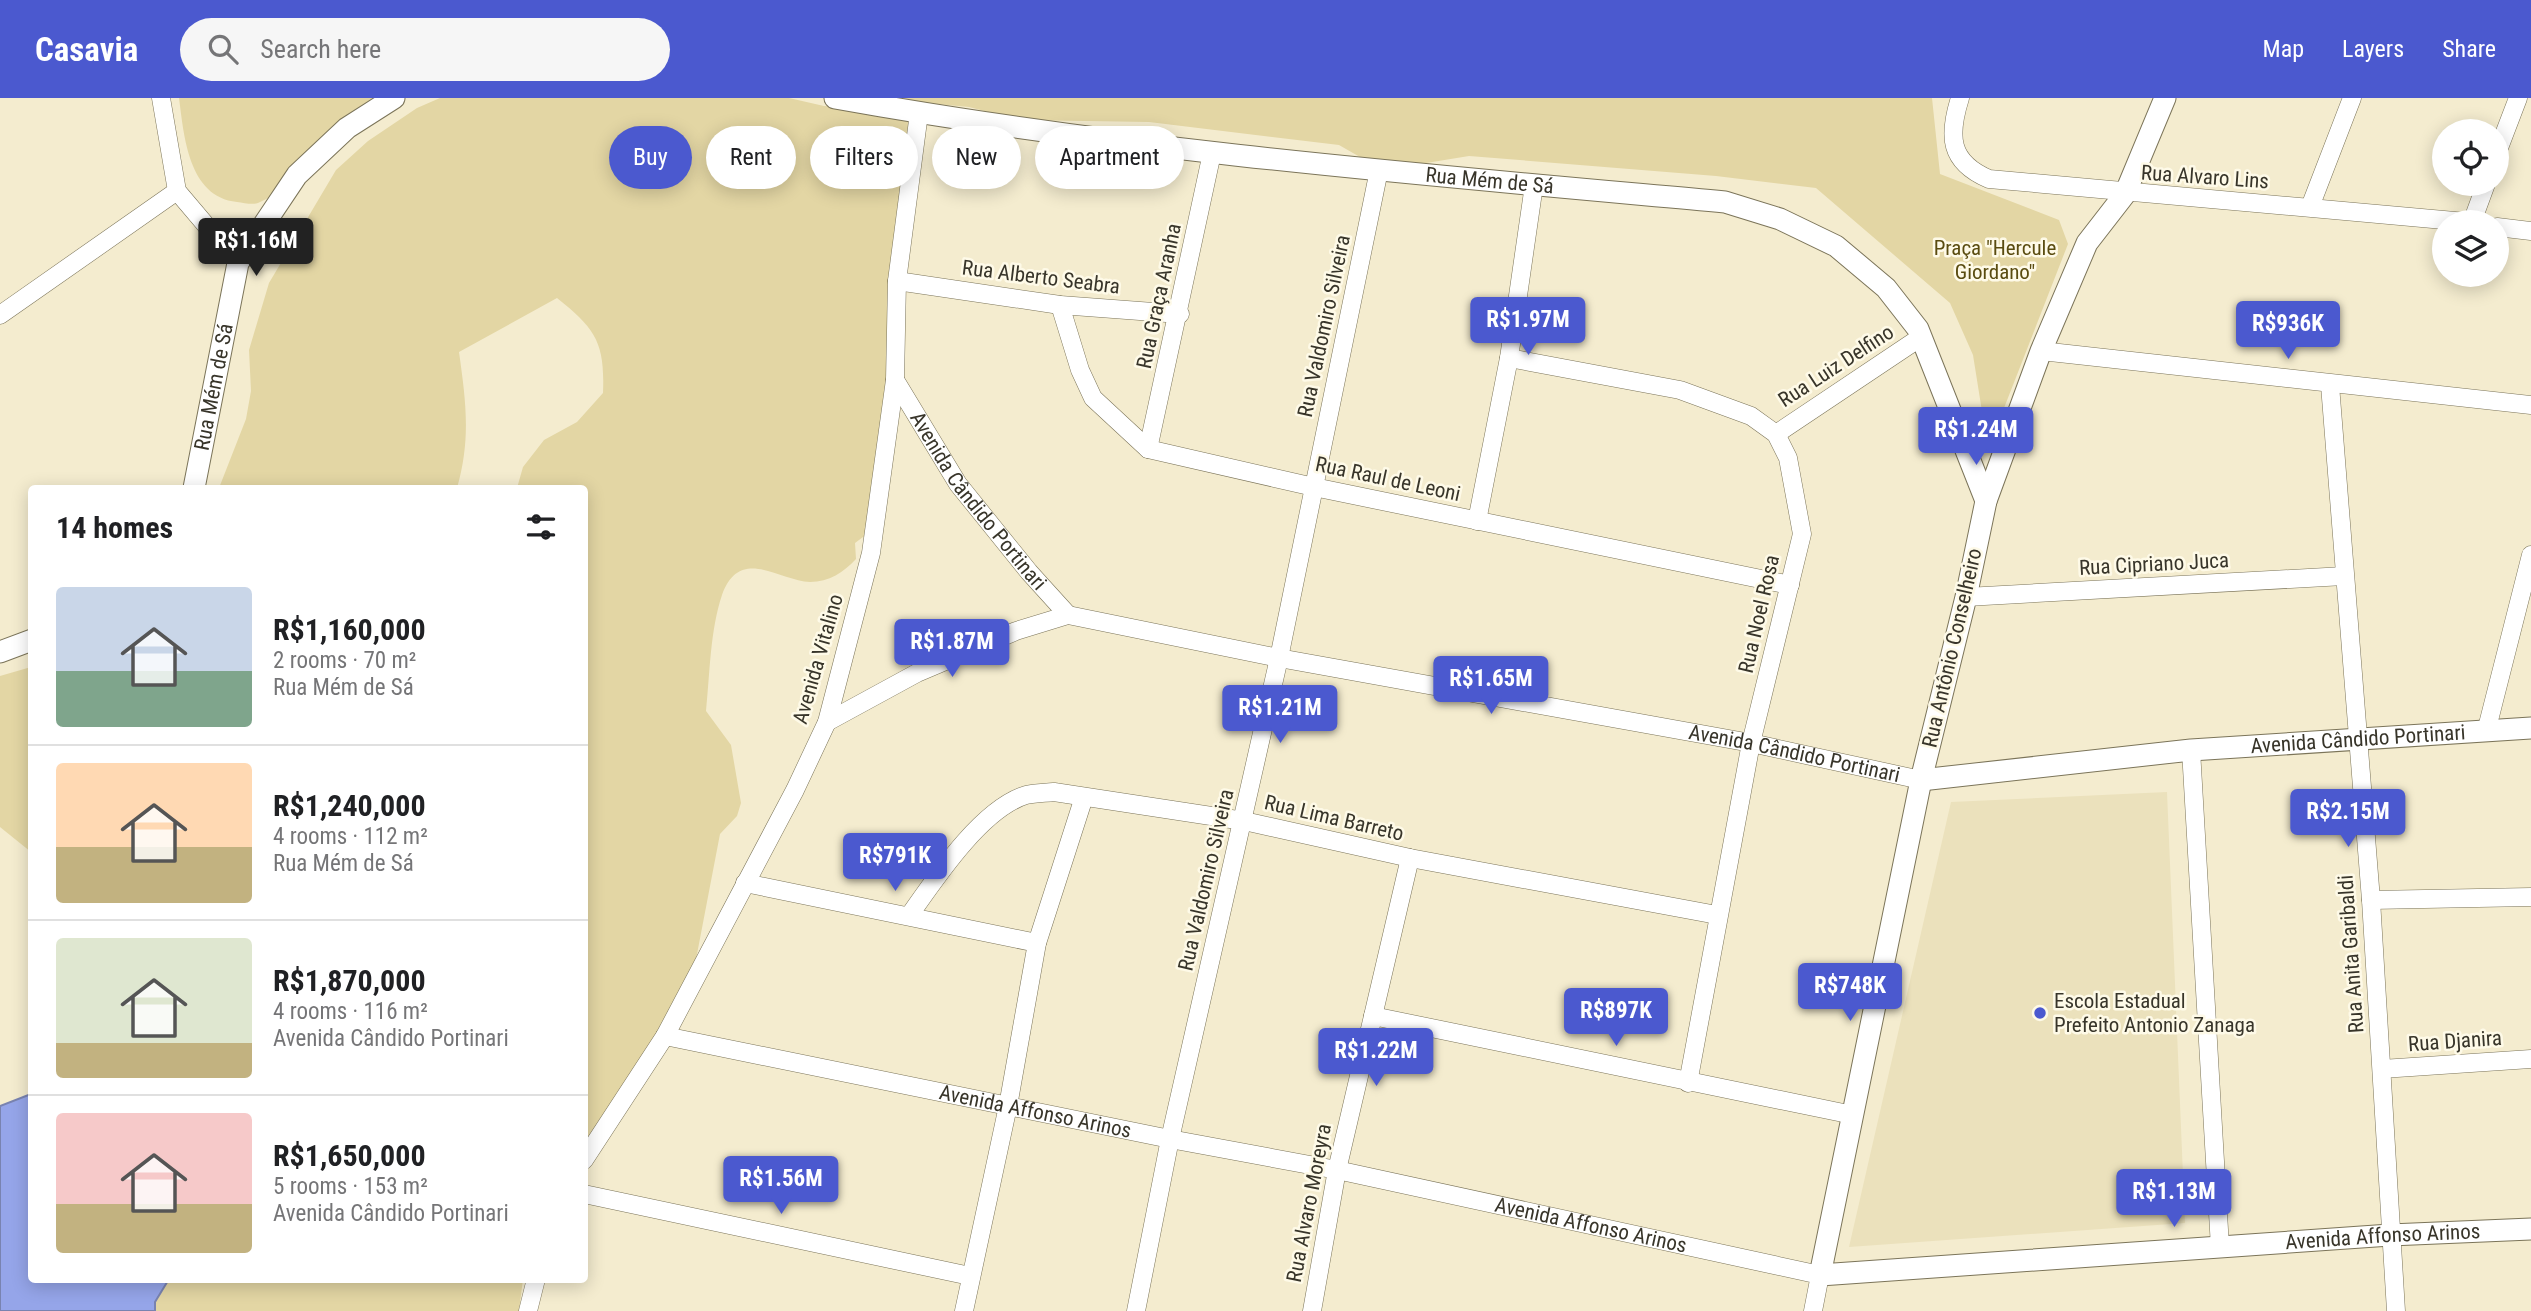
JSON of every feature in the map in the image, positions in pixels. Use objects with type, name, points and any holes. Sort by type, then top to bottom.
[{"type":"street","points":[[161,98],[177,191],[238,262]]},
{"type":"street","name":"Rua Mém de Sá","points":[[195,485],[238,262],[297,175],[347,128],[394,98]]},
{"type":"street","name":"Rua Mém de Sá","points":[[835,98],[919,113],[1212,153],[1725,202],[1780,219],[1836,246],[1886,288],[1921,337],[1986,501]]},
{"type":"street","name":"Rua Alvaro Lins","points":[[1960,98],[1953,119],[1955,149],[1968,170],[1989,179],[2124,194],[2432,219]]},
{"type":"street","name":"Rua Antônio Conselheiro","points":[[1813,1311],[1921,780],[1966,597],[1986,501],[2041,351],[2087,243],[2124,194],[2165,98]]},
{"type":"street","points":[[2310,207],[2352,98]]},
{"type":"street","points":[[2509,122],[2518,98]]},
{"type":"street","name":"Avenida Vitalino","points":[[588,1154],[665,1036],[827,722],[871,552],[895,380],[897,281],[919,113]]},
{"type":"street","name":"Rua Graça Aranha","points":[[1148,449],[1180,314],[1212,153]]},
{"type":"street","name":"Rua Valdomiro Silveira","points":[[1136,1311],[1170,1139],[1279,658],[1379,170]]},
{"type":"street","points":[[1477,521],[1509,358],[1534,185]]},
{"type":"street","points":[[0,315],[177,191]]},
{"type":"street","points":[[2509,229],[2531,232]]},
{"type":"street","name":"Rua Alberto Seabra","points":[[897,281],[1060,305],[1180,314]]},
{"type":"street","name":"Rua Raul de Leoni","points":[[1060,305],[1080,370],[1093,398],[1148,449],[1314,487],[1790,585]]},
{"type":"street","name":"Rua Luiz Delfino","points":[[1776,433],[1921,337]]},
{"type":"street","points":[[2041,351],[2330,385],[2531,405]]},
{"type":"street","points":[[1509,358],[1680,390],[1751,416],[1776,433]]},
{"type":"street","name":"Avenida Cândido Portinari","points":[[895,380],[958,484],[1029,572],[1068,615]]},
{"type":"street","name":"Rua Anita Garibaldi","points":[[2330,385],[2371,900],[2396,1311]]},
{"type":"street","name":"Rua Noel Rosa","points":[[1688,1083],[1751,743],[1801,534],[1788,457],[1776,433]]},
{"type":"street","points":[[2486,732],[2531,555]]},
{"type":"street","name":"Rua Cipriano Juca","points":[[1966,597],[2344,576]]},
{"type":"street","name":"Avenida Cândido Portinari","points":[[827,722],[916,673],[1016,631],[1068,615],[1279,658],[1751,743],[1921,780],[2190,750],[2531,728]]},
{"type":"street","points":[[0,652],[28,642]]},
{"type":"street","points":[[2190,750],[2220,1247]]},
{"type":"street","name":"Rua Lima Barreto","points":[[909,916],[951,855],[999,810],[1025,796],[1054,792],[1244,821],[1410,858],[1717,915]]},
{"type":"street","points":[[964,1311],[1008,1106],[1037,943],[1084,797]]},
{"type":"street","name":"Rua Alvaro Moreyra","points":[[1312,1311],[1337,1170],[1410,858]]},
{"type":"street","points":[[745,883],[1037,943]]},
{"type":"street","points":[[2371,900],[2531,897]]},
{"type":"street","points":[[1373,1016],[1853,1115]]},
{"type":"street","name":"Avenida Affonso Arinos","points":[[665,1036],[1170,1139],[1337,1170],[1820,1275],[2390,1235],[2531,1229]]},
{"type":"street","name":"Rua Djanira","points":[[2382,1069],[2531,1059]]},
{"type":"street","points":[[588,1195],[970,1276]]},
{"type":"street","points":[[528,1311],[536,1283]]},
{"type":"shaded area","name":"Escola Estadual Prefeito Antonio Zanaga","points":[[2167,792],[2185,1223],[1849,1247],[1951,802]]},
{"type":"green space","points":[[179,98],[389,98],[290,184],[254,204],[221,198],[208,189],[198,177],[187,146]]},
{"type":"green space","name":"Praça \"Hercule Giordano\"","points":[[440,98],[789,98],[824,106],[880,108],[887,98],[1932,98],[1940,174],[2059,220],[2068,244],[1988,449],[1973,355],[1950,303],[1816,188],[1716,176],[1469,156],[1420,164],[1360,157],[1339,145],[1149,122],[1019,120],[969,107],[937,104],[928,109],[918,183],[918,126],[810,126],[810,189],[917,189],[871,531],[855,543],[856,559],[830,578],[810,582],[761,569],[750,569],[739,572],[730,580],[722,595],[713,638],[706,711],[731,745],[741,803],[737,816],[720,834],[693,975],[627,1086],[588,1141],[588,485],[518,485],[523,467],[544,440],[577,422],[603,393],[602,361],[595,338],[581,319],[557,298],[459,352],[464,387],[466,437],[458,485],[220,485],[246,419],[251,391],[249,350],[269,283],[336,170],[368,141],[417,108]]},
{"type":"green space","points":[[28,668],[28,850],[0,827],[0,676]]},
{"type":"green space","points":[[147,1283],[522,1283],[519,1311],[130,1311]]},
{"type":"water","points":[[28,1095],[28,1283],[167,1283],[155,1302],[155,1311],[0,1311],[0,1106]]},
{"type":"place","name":"Escola Estadual Prefeito Antonio Zanaga","points":[[2040,1013]]}]
